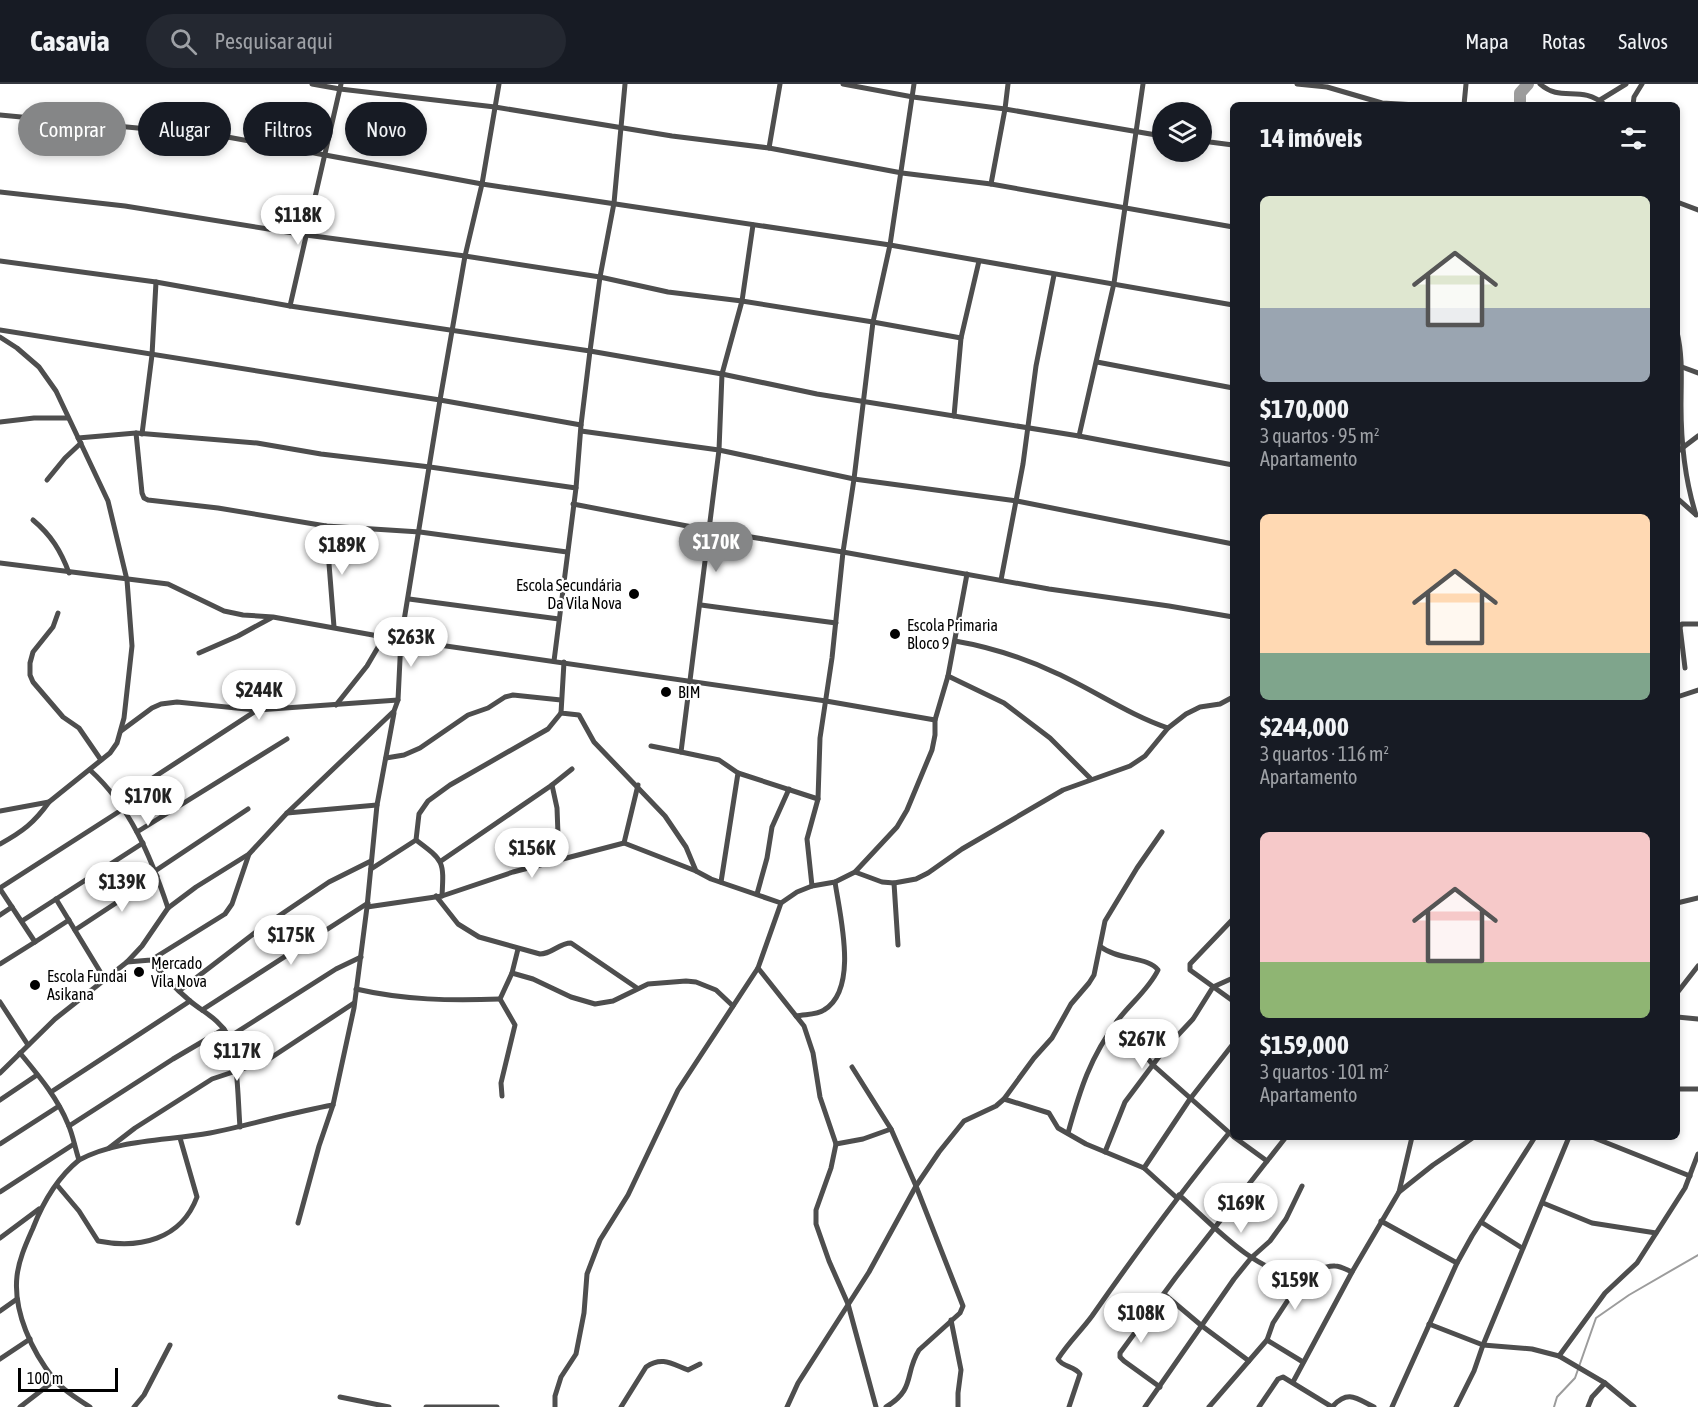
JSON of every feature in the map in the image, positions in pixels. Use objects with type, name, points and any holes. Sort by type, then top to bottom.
[{"type":"street","points":[[312,84],[495,107],[621,128],[769,148],[902,173],[991,184],[1230,227]]},
{"type":"street","points":[[298,1223],[318,1146],[333,1105],[354,1003],[368,905],[377,805],[398,700],[402,639],[465,256],[482,184],[499,84]]},
{"type":"street","points":[[554,661],[576,488],[590,351],[600,277],[614,203],[625,84]]},
{"type":"street","points":[[769,148],[780,84]]},
{"type":"street","points":[[843,84],[1152,134]]},
{"type":"street","points":[[812,886],[807,840],[818,799],[820,738],[837,623],[843,552],[865,401],[873,322],[891,245],[914,84]]},
{"type":"street","points":[[991,184],[1008,84]]},
{"type":"street","points":[[1079,436],[1114,283],[1143,84]]},
{"type":"street","points":[[1298,84],[1335,89],[1380,102]]},
{"type":"street","points":[[1464,102],[1466,84]]},
{"type":"street","points":[[1604,102],[1626,84]]},
{"type":"street","points":[[1633,102],[1642,84]]},
{"type":"street","points":[[1541,85],[1550,91],[1588,92],[1602,102]]},
{"type":"street","points":[[333,117],[340,87]]},
{"type":"street","points":[[0,115],[222,136],[243,140]]},
{"type":"street","points":[[1212,142],[1230,145]]},
{"type":"street","points":[[290,306],[324,156],[482,184],[891,245],[1230,304]]},
{"type":"street","points":[[0,192],[124,206],[306,236],[465,256],[600,277],[668,292],[873,322],[961,339]]},
{"type":"street","points":[[1680,203],[1698,210]]},
{"type":"street","points":[[681,752],[701,605],[718,450],[722,374],[741,301],[753,225]]},
{"type":"street","points":[[0,261],[156,282],[290,306],[590,351],[1230,464]]},
{"type":"street","points":[[954,416],[961,339],[979,261]]},
{"type":"street","points":[[1001,579],[1017,501],[1036,366],[1054,275]]},
{"type":"street","points":[[156,282],[152,355],[139,433],[144,498],[326,526],[420,532],[567,552]]},
{"type":"street","points":[[0,330],[440,400],[581,428],[718,450],[854,479],[1017,501],[1230,543]]},
{"type":"street","points":[[0,337],[39,367],[56,391],[108,501],[127,580],[132,646],[126,705],[121,731],[113,748],[90,770],[49,802],[39,817],[25,830],[0,844]]},
{"type":"street","points":[[1680,353],[1683,447],[1690,496],[1697,516]]},
{"type":"street","points":[[1097,362],[1230,387]]},
{"type":"street","points":[[1682,367],[1698,374]]},
{"type":"street","points":[[0,422],[34,418],[68,418]]},
{"type":"street","points":[[47,480],[79,440],[139,433],[257,443],[321,454],[576,488]]},
{"type":"street","points":[[1680,450],[1698,436]]},
{"type":"street","points":[[1680,501],[1697,516]]},
{"type":"street","points":[[573,504],[708,530],[1049,589],[1230,616]]},
{"type":"street","points":[[33,520],[45,530],[57,546],[69,573]]},
{"type":"street","points":[[326,526],[334,627]]},
{"type":"street","points":[[0,563],[168,584],[224,611],[273,617],[384,637],[826,701],[935,720]]},
{"type":"street","points":[[555,1407],[555,1396],[561,1377],[576,1354],[584,1313],[587,1274],[600,1240],[628,1195],[678,1090],[758,968],[781,903],[797,892],[812,886],[835,882],[855,872],[897,827],[907,810],[932,750],[935,720],[948,676],[967,574]]},
{"type":"street","points":[[409,599],[559,618]]},
{"type":"street","points":[[701,605],[837,623]]},
{"type":"street","points":[[58,613],[53,627],[33,652],[30,675],[33,682],[63,717],[79,728],[101,760]]},
{"type":"street","points":[[199,653],[273,617]]},
{"type":"street","points":[[1685,668],[1680,627],[1682,624],[1698,624]]},
{"type":"street","points":[[336,705],[367,666],[384,637]]},
{"type":"street","points":[[955,642],[985,646],[1056,673],[1150,722],[1168,728]]},
{"type":"street","points":[[416,840],[419,814],[428,801],[450,785],[548,729],[561,713],[564,662]]},
{"type":"street","points":[[948,676],[1004,703],[1050,738],[1090,778]]},
{"type":"street","points":[[1680,696],[1698,690]]},
{"type":"street","points":[[386,758],[404,755],[420,748],[468,715],[488,708],[505,697],[513,695],[561,700]]},
{"type":"street","points":[[855,872],[882,882],[894,883],[916,879],[1063,789],[1130,766],[1138,761],[1168,728],[1186,714],[1200,707],[1220,704],[1230,699]]},
{"type":"street","points":[[121,731],[152,708],[177,702],[257,710],[398,700]]},
{"type":"street","points":[[118,800],[257,710]]},
{"type":"street","points":[[0,1073],[55,1019],[127,962],[142,946],[168,908],[196,887],[249,854],[288,813],[394,711]]},
{"type":"street","points":[[561,713],[579,715],[594,742],[665,816],[686,847],[696,871]]},
{"type":"street","points":[[137,832],[287,739]]},
{"type":"street","points":[[651,746],[719,760],[738,773],[818,799]]},
{"type":"street","points":[[441,861],[572,769]]},
{"type":"street","points":[[90,770],[118,800],[137,832],[168,908]]},
{"type":"street","points":[[721,882],[738,773]]},
{"type":"street","points":[[552,785],[557,808],[559,860]]},
{"type":"street","points":[[624,843],[638,786]]},
{"type":"street","points":[[757,894],[768,858],[772,827],[789,789]]},
{"type":"street","points":[[0,811],[49,802]]},
{"type":"street","points":[[288,813],[377,805]]},
{"type":"street","points":[[35,942],[0,888],[123,809]]},
{"type":"street","points":[[75,930],[248,809]]},
{"type":"street","points":[[788,1407],[798,1383],[869,1272],[916,1186],[939,1152],[964,1121],[996,1106],[1004,1099],[1052,1038],[1071,1004],[1089,984],[1094,975],[1105,921],[1162,832]]},
{"type":"street","points":[[416,840],[441,861],[443,867],[439,896],[458,924],[479,937],[540,954],[548,954],[565,943],[571,943],[637,988]]},
{"type":"street","points":[[371,869],[416,840]]},
{"type":"street","points":[[22,921],[143,843]]},
{"type":"street","points":[[202,1010],[368,905],[439,896],[624,843],[711,879],[781,903]]},
{"type":"street","points":[[127,962],[151,960],[225,914],[232,904],[249,854]]},
{"type":"street","points":[[179,991],[261,928],[319,888],[371,861]]},
{"type":"street","points":[[796,1016],[821,1012],[833,1004],[840,993],[845,966],[835,882]]},
{"type":"street","points":[[894,883],[898,945]]},
{"type":"street","points":[[1680,902],[1698,898]]},
{"type":"street","points":[[56,899],[105,978]]},
{"type":"street","points":[[0,915],[12,907]]},
{"type":"street","points":[[0,964],[69,920]]},
{"type":"street","points":[[1230,922],[1190,964],[1190,970],[1230,999]]},
{"type":"street","points":[[1068,1133],[1086,1072],[1117,1021],[1158,970],[1149,963],[1114,955],[1101,946]]},
{"type":"street","points":[[500,999],[512,973],[518,949]]},
{"type":"street","points":[[229,1036],[336,969],[361,957]]},
{"type":"street","points":[[151,960],[179,991],[215,1019],[229,1036],[240,1127]]},
{"type":"street","points":[[1680,989],[1698,966]]},
{"type":"street","points":[[758,968],[804,1026],[813,1053],[820,1097],[836,1144],[831,1168],[816,1210],[816,1224],[848,1304],[876,1407]]},
{"type":"street","points":[[512,973],[533,979],[571,997],[596,1004],[613,1001],[648,984],[696,982],[716,990],[734,1006]]},
{"type":"street","points":[[1105,1152],[1125,1102],[1164,1050],[1193,1019],[1213,987],[1230,979]]},
{"type":"street","points":[[356,989],[388,997],[422,1000],[500,999]]},
{"type":"street","points":[[500,999],[515,1025],[501,1083],[502,1096]]},
{"type":"street","points":[[51,1092],[190,1001]]},
{"type":"street","points":[[0,1002],[2,1011],[28,1045]]},
{"type":"street","points":[[109,1148],[185,1095],[212,1080],[266,1061],[354,1003]]},
{"type":"street","points":[[1680,1017],[1698,1020]]},
{"type":"street","points":[[1117,1021],[1153,1065],[1230,1133]]},
{"type":"street","points":[[69,1126],[224,1029]]},
{"type":"street","points":[[1143,1168],[1190,1099],[1230,1048]]},
{"type":"street","points":[[20,1053],[51,1092],[59,1106],[69,1126],[79,1160]]},
{"type":"street","points":[[852,1066],[891,1130],[916,1186],[963,1306],[960,1313],[919,1350],[904,1392],[886,1407]]},
{"type":"street","points":[[0,1100],[37,1075]]},
{"type":"street","points":[[1680,1089],[1698,1089]]},
{"type":"street","points":[[1004,1099],[1049,1113],[1058,1128],[1143,1168],[1251,1258],[1271,1270],[1305,1274],[1332,1266],[1352,1272]]},
{"type":"street","points":[[90,1407],[55,1380],[30,1340],[17,1299],[20,1258],[40,1209],[69,1168],[94,1152],[109,1148],[240,1127],[333,1105]]},
{"type":"street","points":[[0,1144],[59,1106]]},
{"type":"street","points":[[836,1144],[863,1139],[891,1130]]},
{"type":"street","points":[[1069,1407],[1080,1374],[1058,1359],[1084,1327],[1178,1196],[1230,1137]]},
{"type":"street","points":[[57,1185],[79,1211],[98,1241],[116,1243],[152,1241],[162,1238],[180,1224],[197,1197],[180,1138]]},
{"type":"street","points":[[1239,1140],[1266,1161]]},
{"type":"street","points":[[1161,1387],[1120,1357],[1120,1353],[1284,1140]]},
{"type":"street","points":[[1293,1382],[1352,1272],[1399,1192],[1411,1140]]},
{"type":"street","points":[[1399,1192],[1470,1140]]},
{"type":"street","points":[[1392,1407],[1457,1263],[1480,1222],[1533,1140]]},
{"type":"street","points":[[1456,1407],[1474,1371],[1522,1248],[1568,1140]]},
{"type":"street","points":[[1600,1140],[1690,1176]]},
{"type":"street","points":[[0,1192],[74,1144]]},
{"type":"street","points":[[1559,1356],[1605,1293],[1637,1263],[1685,1188],[1698,1154]]},
{"type":"street","points":[[1145,1407],[1234,1279],[1251,1258],[1270,1241],[1286,1219],[1302,1186]]},
{"type":"street","points":[[1543,1203],[1592,1223],[1656,1233]]},
{"type":"street","points":[[0,1238],[40,1209]]},
{"type":"street","points":[[1381,1221],[1457,1263]]},
{"type":"street","points":[[1480,1222],[1522,1248]]},
{"type":"street","points":[[1209,1407],[1267,1340],[1273,1323],[1305,1274]]},
{"type":"street","points":[[1164,1294],[1249,1361]]},
{"type":"street","points":[[0,1311],[17,1299]]},
{"type":"street","points":[[951,1320],[961,1370],[958,1407]]},
{"type":"street","points":[[1429,1324],[1483,1345],[1532,1349],[1559,1356],[1605,1383],[1634,1407]]},
{"type":"street","points":[[0,1359],[30,1340]]},
{"type":"street","points":[[1267,1340],[1303,1362]]},
{"type":"street","points":[[134,1407],[144,1395],[170,1345]]},
{"type":"street","points":[[621,1407],[646,1366],[658,1360],[688,1370],[700,1364]]},
{"type":"street","points":[[1259,1407],[1280,1377],[1293,1382],[1332,1407],[1341,1398],[1348,1396],[1374,1407]]},
{"type":"street","points":[[20,1407],[55,1380]]},
{"type":"street","points":[[1588,1407],[1592,1397],[1605,1383]]},
{"type":"street","points":[[339,1397],[389,1407]]},
{"type":"street","points":[[426,1407],[497,1407]]},
{"type":"waterway","points":[[1520,102],[1520,93],[1528,84]]},
{"type":"waterway","points":[[1554,1407],[1557,1397],[1575,1378],[1596,1318],[1629,1295],[1698,1255]]},
{"type":"place","name":"Escola Secundária Da Vila Nova","points":[[634,594]]},
{"type":"place","name":"Escola Primaria Bloco 9","points":[[895,634]]},
{"type":"place","name":"BIM","points":[[666,692]]},
{"type":"place","name":"Mercado Vila Nova","points":[[139,972]]},
{"type":"place","name":"Escola Fundai Asikana","points":[[35,985]]}]
